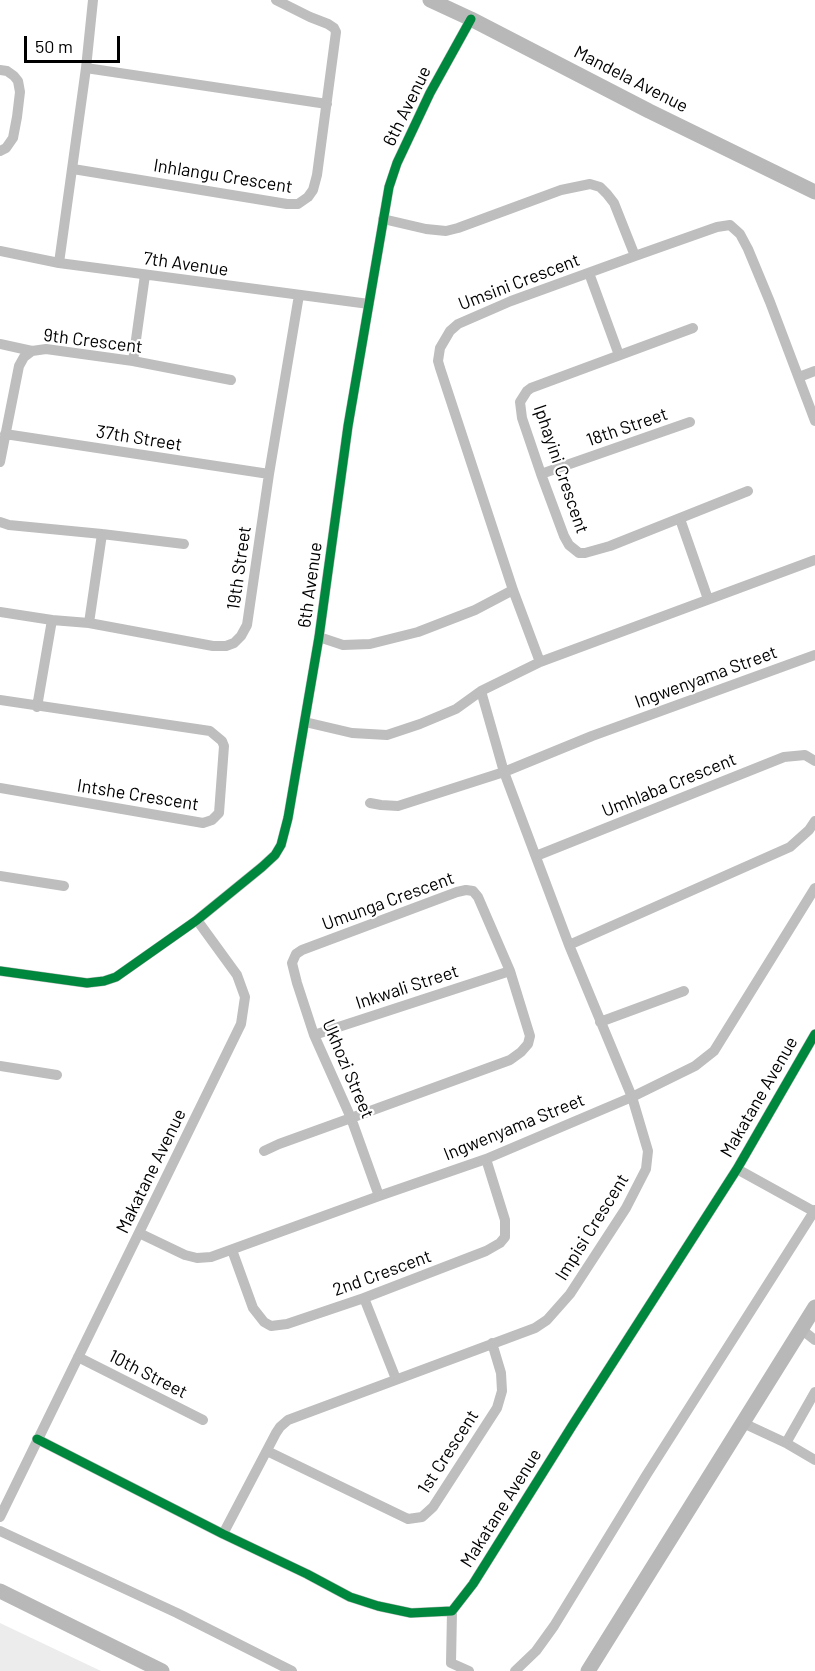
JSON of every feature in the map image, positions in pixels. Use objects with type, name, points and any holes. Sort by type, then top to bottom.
[{"type":"street","name":"Inhlangu Crescent","points":[[73,169],[287,204],[298,204],[308,197],[315,183],[336,32],[328,24],[276,0]]},
{"type":"street","name":"Mandela Avenue","points":[[430,0],[815,192]]},
{"type":"street","points":[[59,263],[86,68],[90,1]]},
{"type":"street","name":"6th Avenue","points":[[0,971],[70,982],[105,981],[128,969],[197,920],[262,867],[275,855],[281,845],[288,818],[319,637],[348,426],[389,187],[397,164],[430,93],[471,19]]},
{"type":"street","points":[[86,68],[327,104]]},
{"type":"street","points":[[0,70],[7,71],[14,76],[18,81],[20,92],[13,138],[6,148],[0,151]]},
{"type":"street","points":[[383,219],[446,231],[561,190],[590,184],[600,187],[614,203],[635,256]]},
{"type":"street","name":"Umsini Crescent","points":[[540,662],[513,590],[440,368],[439,354],[445,339],[458,324],[511,301],[725,225],[735,228],[741,234],[748,249],[815,422]]},
{"type":"street","name":"7th Avenue","points":[[0,251],[59,263],[369,304]]},
{"type":"street","points":[[589,273],[619,355]]},
{"type":"street","points":[[133,361],[145,275]]},
{"type":"street","name":"19th Street","points":[[0,612],[89,623],[213,646],[226,646],[234,643],[241,636],[247,625],[268,474],[299,295]]},
{"type":"street","name":"Iphayini Crescent","points":[[693,328],[531,388],[521,398],[520,406],[541,474],[564,536],[569,545],[579,553],[609,546],[748,491]]},
{"type":"street","points":[[0,344],[32,351]]},
{"type":"street","name":"9th Crescent","points":[[0,462],[4,430],[19,366],[24,357],[32,351],[46,349],[133,361],[231,380]]},
{"type":"street","points":[[798,377],[815,372]]},
{"type":"street","name":"18th Street","points":[[541,474],[690,422]]},
{"type":"street","name":"37th Street","points":[[4,430],[268,474]]},
{"type":"street","points":[[680,519],[708,599]]},
{"type":"street","points":[[0,522],[9,525],[184,544]]},
{"type":"street","points":[[89,623],[102,534]]},
{"type":"street","points":[[305,722],[352,733],[387,735],[456,709],[481,691],[540,662],[815,560]]},
{"type":"street","points":[[319,637],[344,645],[370,644],[418,632],[475,610],[513,590]]},
{"type":"street","points":[[37,706],[52,620]]},
{"type":"street","name":"Ingwenyama Street","points":[[370,803],[381,806],[398,806],[504,772],[592,736],[815,655]]},
{"type":"street","name":"Impisi Crescent","points":[[223,1534],[280,1427],[288,1420],[535,1328],[547,1320],[570,1294],[626,1208],[646,1169],[648,1160],[646,1141],[632,1097],[569,945],[504,772],[481,691]]},
{"type":"street","name":"Intshe Crescent","points":[[0,700],[210,731],[222,741],[224,746],[219,813],[212,820],[203,823],[0,788]]},
{"type":"street","name":"Umhlaba Crescent","points":[[536,856],[784,757],[805,755],[815,761]]},
{"type":"street","points":[[569,945],[790,847],[809,830],[815,821]]},
{"type":"street","points":[[0,876],[64,886]]},
{"type":"street","name":"Ingwenyama Street","points":[[139,1233],[173,1251],[197,1258],[211,1257],[486,1159],[632,1097],[695,1066],[714,1051],[815,888]]},
{"type":"street","name":"Umunga Crescent","points":[[296,954],[466,890],[473,891],[478,897],[510,971],[530,1036],[528,1044],[521,1052],[510,1060],[351,1118]]},
{"type":"street","name":"Makatane Avenue","points":[[0,1517],[241,1024],[245,997],[237,975],[197,920]]},
{"type":"street","name":"Ukhozi Street","points":[[296,954],[292,963],[314,1035],[351,1118],[379,1196]]},
{"type":"street","name":"Inkwali Street","points":[[314,1035],[510,971]]},
{"type":"street","points":[[600,1022],[684,991]]},
{"type":"street","name":"Makatane Avenue","points":[[452,1611],[473,1584],[737,1169],[815,1034]]},
{"type":"street","points":[[0,1066],[57,1075]]},
{"type":"street","points":[[264,1152],[279,1144],[351,1118]]},
{"type":"street","name":"2nd Crescent","points":[[232,1250],[253,1308],[264,1322],[272,1326],[287,1324],[364,1298],[486,1251],[500,1243],[505,1237],[505,1220],[486,1159]]},
{"type":"street","points":[[515,1671],[536,1651],[554,1626],[647,1474],[815,1211],[737,1169]]},
{"type":"street","points":[[364,1298],[396,1379]]},
{"type":"street","points":[[588,1671],[815,1307]]},
{"type":"street","points":[[801,1329],[815,1340]]},
{"type":"street","name":"1st Crescent","points":[[267,1451],[408,1519],[422,1517],[433,1507],[497,1408],[502,1391],[501,1373],[492,1343]]},
{"type":"street","name":"10th Street","points":[[78,1357],[203,1420]]},
{"type":"street","points":[[786,1443],[815,1392]]},
{"type":"street","points":[[743,1423],[786,1443],[815,1460]]},
{"type":"street","points":[[37,1439],[350,1597],[411,1613],[452,1611],[449,1667],[469,1671]]},
{"type":"street","points":[[0,1531],[177,1613],[292,1671]]},
{"type":"street","points":[[0,1591],[162,1671]]},
{"type":"shaded area","points":[[0,1623],[101,1671],[0,1671]]},
{"type":"cycle path","points":[[0,971],[87,983],[116,977],[197,920],[262,867],[275,855],[281,845],[288,818],[319,637],[348,426],[389,187],[397,163],[430,93],[471,19]]},
{"type":"cycle path","points":[[37,1439],[350,1597],[411,1613],[452,1611],[473,1584],[737,1169],[815,1034]]}]
